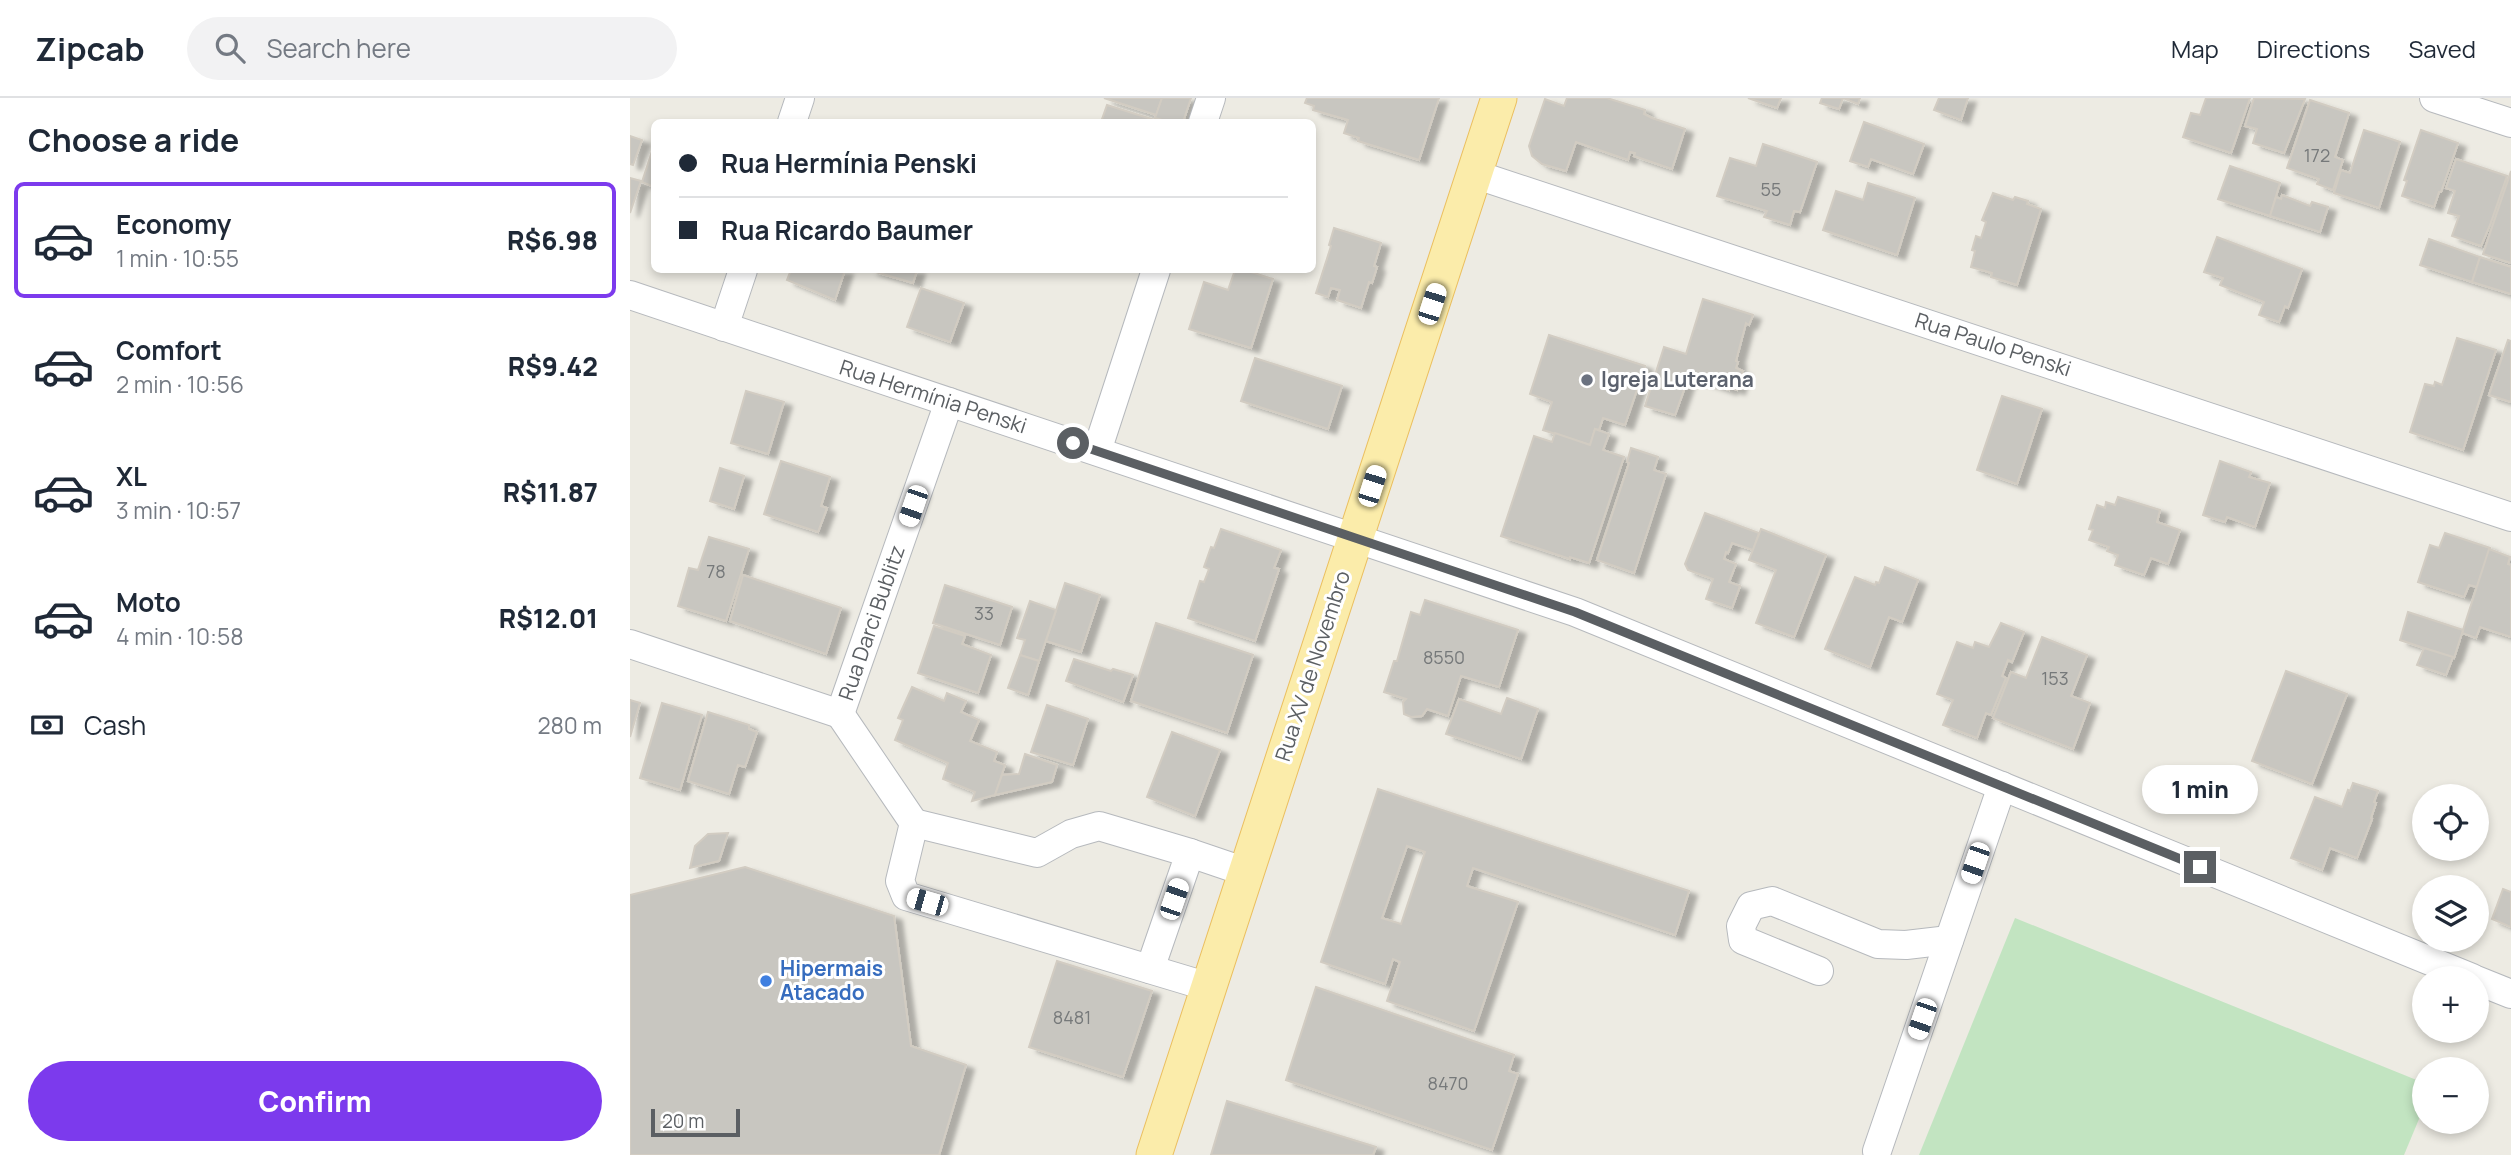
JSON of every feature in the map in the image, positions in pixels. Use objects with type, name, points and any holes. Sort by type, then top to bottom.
[{"type":"main road","name":"Rua XV de Novembro","points":[[1154,1155],[1499,98]]},
{"type":"street","points":[[793,119],[800,98]]},
{"type":"street","points":[[1204,119],[1211,98]]},
{"type":"street","points":[[2434,98],[2511,123]]},
{"type":"street","name":"Rua Paulo Penski","points":[[1474,174],[2511,517]]},
{"type":"street","points":[[724,327],[742,273]]},
{"type":"street","points":[[1097,451],[1155,273]]},
{"type":"street","name":"Rua Hermínia Penski","points":[[630,295],[1575,612],[2442,966]]},
{"type":"street","name":"Rua Darci Bublitz","points":[[630,644],[840,714],[949,402]]},
{"type":"street","points":[[840,714],[914,823],[1037,853],[1070,834],[1099,826],[1246,872]]},
{"type":"street","points":[[1877,1151],[2001,786]]},
{"type":"street","points":[[914,823],[900,881],[906,896],[1209,987]]},
{"type":"street","points":[[1150,969],[1190,853]]},
{"type":"street","points":[[1819,971],[1743,940],[1741,926],[1751,906],[1772,901],[1878,944],[1906,945],[1949,940]]},
{"type":"street","name":"Rua Hermínia Penski","points":[[2489,985],[2511,994]]},
{"type":"green space","points":[[2015,918],[2412,1078],[2413,1134],[2404,1155],[1919,1155]]},
{"type":"building","points":[[1104,98],[1162,98],[1156,115]]},
{"type":"building","points":[[1162,98],[1191,98],[1184,119],[1155,118]]},
{"type":"building","points":[[1307,98],[1439,98],[1419,160],[1358,141],[1359,138],[1344,133],[1348,120],[1313,110],[1314,106],[1305,103]]},
{"type":"building","points":[[1567,98],[1607,98],[1645,110],[1644,114],[1652,118],[1685,129],[1672,169],[1634,156],[1635,153],[1630,152],[1628,160],[1576,142],[1566,171],[1542,164],[1532,156],[1529,146],[1545,99],[1564,106]]},
{"type":"building","points":[[1748,98],[1781,98],[1777,108]]},
{"type":"building","points":[[1822,98],[1843,98],[1839,109],[1820,103]]},
{"type":"building","points":[[1843,98],[1860,98],[1858,104]]},
{"type":"building","points":[[1939,98],[1968,98],[1961,120],[1934,110]]},
{"type":"building","points":[[2206,98],[2250,98],[2231,153],[2183,137],[2191,113],[2200,115]]},
{"type":"building","points":[[2254,98],[2305,99],[2284,153],[2253,143],[2257,129],[2245,126]]},
{"type":"building","points":[[2310,100],[2349,113],[2335,157],[2343,160],[2333,190],[2317,184],[2319,179],[2287,168]]},
{"type":"building","points":[[1107,105],[1151,119],[1102,119]]},
{"type":"building","points":[[1864,122],[1924,144],[1913,174],[1871,159],[1868,167],[1850,161]]},
{"type":"building","points":[[2364,130],[2400,142],[2379,208],[2334,193],[2341,170],[2350,173]]},
{"type":"building","points":[[2421,130],[2458,143],[2434,207],[2402,196],[2407,181],[2404,180]]},
{"type":"building","points":[[630,136],[642,140],[633,165],[630,164]]},
{"type":"building","points":[[1763,144],[1817,162],[1800,212],[1794,211],[1790,225],[1764,217],[1767,211],[1717,196],[1730,158],[1756,166]]},
{"type":"building","points":[[651,154],[651,186],[642,182]]},
{"type":"building","points":[[2456,159],[2507,176],[2481,246],[2452,236],[2459,216],[2448,213],[2455,191],[2446,188]]},
{"type":"building","points":[[2230,166],[2280,183],[2270,216],[2218,199]]},
{"type":"building","points":[[2511,171],[2511,263],[2483,254]]},
{"type":"building","points":[[630,178],[641,181],[630,213]]},
{"type":"building","points":[[1868,183],[1915,198],[1897,255],[1823,230],[1836,191],[1863,200]]},
{"type":"building","points":[[1993,193],[2013,200],[2015,197],[2028,201],[2027,204],[2041,209],[2017,285],[1971,267],[1976,236],[1981,238],[1986,222],[1982,220]]},
{"type":"building","points":[[2282,195],[2310,206],[2312,202],[2328,207],[2320,232],[2270,216],[2276,197],[2281,199]]},
{"type":"building","points":[[1334,228],[1381,243],[1374,266],[1377,267],[1361,308],[1337,300],[1340,290],[1331,288],[1328,297],[1316,293]]},
{"type":"building","points":[[2217,237],[2302,269],[2288,308],[2285,306],[2279,322],[2259,315],[2264,302],[2220,285],[2223,278],[2204,272]]},
{"type":"building","points":[[2429,239],[2480,257],[2472,282],[2420,265]]},
{"type":"building","points":[[2480,257],[2511,267],[2511,294],[2472,282]]},
{"type":"building","points":[[790,273],[844,273],[835,300],[787,280]]},
{"type":"building","points":[[879,273],[916,273],[913,283]]},
{"type":"building","points":[[1234,273],[1254,273],[1273,279],[1251,348],[1189,329],[1204,282],[1228,290]]},
{"type":"building","points":[[921,288],[964,303],[950,342],[907,327]]},
{"type":"building","points":[[1703,299],[1753,315],[1749,325],[1746,323],[1736,361],[1736,368],[1743,371],[1737,390],[1730,387],[1729,390],[1689,376],[1675,415],[1645,406],[1664,347],[1686,354]]},
{"type":"building","name":"Igreja Luterana","points":[[1549,335],[1645,366],[1625,425],[1603,418],[1599,430],[1595,429],[1590,445],[1543,430],[1552,402],[1530,394]]},
{"type":"building","points":[[2457,338],[2496,350],[2463,450],[2410,432],[2425,384],[2434,386],[2435,382],[2442,385]]},
{"type":"building","points":[[2508,340],[2511,341],[2511,402],[2489,395]]},
{"type":"building","points":[[1255,358],[1342,386],[1328,429],[1241,401]]},
{"type":"building","points":[[746,391],[784,402],[768,454],[731,443]]},
{"type":"building","points":[[2002,396],[2042,409],[2017,484],[1977,470]]},
{"type":"building","points":[[1595,429],[1609,434],[1603,450],[1624,457],[1589,563],[1501,536],[1534,436],[1552,442],[1555,433],[1590,445]]},
{"type":"building","points":[[1631,448],[1658,457],[1654,470],[1666,474],[1634,573],[1597,560],[1629,463],[1627,462]]},
{"type":"building","points":[[781,461],[830,477],[821,506],[827,508],[818,532],[764,514]]},
{"type":"building","points":[[2220,461],[2251,472],[2249,477],[2270,483],[2255,527],[2227,517],[2225,522],[2203,515]]},
{"type":"building","points":[[720,468],[744,476],[734,509],[710,501]]},
{"type":"building","points":[[2118,497],[2160,510],[2157,522],[2180,530],[2168,564],[2151,558],[2144,575],[2115,565],[2118,555],[2107,551],[2109,547],[2089,540],[2093,530],[2089,529],[2097,505],[2105,508],[2106,502],[2115,505]]},
{"type":"building","points":[[1705,513],[1759,533],[1753,550],[1732,543],[1728,553],[1726,552],[1724,559],[1736,564],[1729,582],[1740,586],[1732,608],[1706,599],[1713,579],[1688,570],[1685,564]]},
{"type":"building","points":[[1221,529],[1281,550],[1274,568],[1279,569],[1255,641],[1188,618],[1200,581],[1204,582],[1209,569],[1204,567],[1211,547],[1214,548]]},
{"type":"building","points":[[1761,529],[1826,555],[1794,637],[1756,623],[1776,570],[1749,560]]},
{"type":"building","points":[[2445,533],[2490,548],[2477,587],[2469,585],[2464,597],[2418,582],[2430,545],[2439,548]]},
{"type":"building","points":[[709,537],[749,549],[726,621],[678,606],[689,568],[698,570]]},
{"type":"building","points":[[2489,549],[2510,557],[2511,637],[2480,627],[2476,638],[2462,633]]},
{"type":"building","points":[[1885,567],[1918,580],[1902,622],[1889,617],[1870,667],[1825,649],[1855,577],[1875,585],[1876,582],[1879,583]]},
{"type":"building","points":[[743,575],[841,608],[826,654],[730,621]]},
{"type":"building","points":[[1065,583],[1100,595],[1081,652],[1046,641]]},
{"type":"building","points":[[945,585],[1012,607],[1000,645],[933,623]]},
{"type":"building","points":[[1425,600],[1518,630],[1499,687],[1461,676],[1448,716],[1427,709],[1422,716],[1411,717],[1404,714],[1403,702],[1406,699],[1384,692],[1394,661],[1397,661],[1411,612],[1420,615]]},
{"type":"building","points":[[1030,601],[1056,610],[1039,661],[1020,655],[1025,640],[1017,638]]},
{"type":"building","points":[[2408,612],[2463,630],[2454,658],[2400,640]]},
{"type":"building","points":[[1156,623],[1253,655],[1227,733],[1131,701]]},
{"type":"building","points":[[2001,623],[2024,632],[2012,662],[2008,660],[2002,676],[2006,678],[1991,715],[1986,713],[1977,738],[1943,725],[1953,700],[1937,694],[1957,642],[1973,648],[1975,642],[1989,647]]},
{"type":"building","points":[[934,626],[965,636],[962,644],[991,655],[978,693],[918,673]]},
{"type":"building","points":[[2042,637],[2087,655],[2071,696],[2090,703],[2073,749],[1993,718],[2011,672],[2026,678]]},
{"type":"building","points":[[2424,648],[2453,657],[2446,675],[2417,665]]},
{"type":"building","points":[[1020,655],[1039,661],[1028,695],[1008,688]]},
{"type":"building","points":[[1074,659],[1133,675],[1123,702],[1066,681]]},
{"type":"building","points":[[2286,671],[2347,694],[2312,784],[2252,761]]},
{"type":"building","points":[[912,687],[944,701],[947,693],[966,701],[961,712],[979,720],[970,741],[997,752],[994,761],[1005,765],[995,795],[972,801],[975,792],[943,779],[948,763],[895,740],[903,720],[898,718]]},
{"type":"building","points":[[1507,698],[1538,709],[1521,759],[1446,734],[1459,699],[1501,714]]},
{"type":"building","points":[[630,700],[640,703],[630,737]]},
{"type":"building","points":[[662,703],[702,715],[680,790],[640,778]]},
{"type":"building","points":[[1047,705],[1088,719],[1073,765],[1031,752]]},
{"type":"building","points":[[708,712],[749,725],[749,729],[757,732],[745,767],[738,765],[729,794],[688,781]]},
{"type":"building","points":[[1172,732],[1220,750],[1195,816],[1147,797]]},
{"type":"building","points":[[1025,754],[1057,765],[1052,782],[995,795],[1002,775],[1019,774]]},
{"type":"building","points":[[2353,783],[2378,791],[2372,819],[2357,858],[2330,848],[2322,870],[2291,858],[2315,797],[2342,807]]},
{"type":"building","points":[[1378,789],[1689,891],[1675,935],[1473,868],[1467,886],[1518,902],[1474,1031],[1387,1001],[1400,962],[1393,959],[1385,984],[1321,962]],"holes":[[[1407,846],[1425,852],[1401,924],[1382,918]]]},
{"type":"building","points":[[728,833],[719,861],[690,868],[695,846],[708,834]]},
{"type":"building","name":"Hipermais Atacado","points":[[745,867],[894,916],[911,1046],[966,1065],[939,1155],[630,1155],[630,895]]},
{"type":"building","points":[[2503,889],[2511,892],[2511,927],[2492,919]]},
{"type":"building","points":[[1057,961],[1152,991],[1123,1077],[1029,1047]]},
{"type":"building","points":[[1316,987],[1514,1055],[1509,1071],[1518,1074],[1492,1150],[1286,1080]]},
{"type":"building","points":[[1227,1101],[1376,1147],[1373,1155],[1211,1155]]},
{"type":"place","name":"Igreja Luterana","points":[[1587,380]]},
{"type":"place","name":"Hipermais Atacado","points":[[766,981]]},
{"type":"route","points":[[1073,443],[1575,612],[2200,867]]}]
